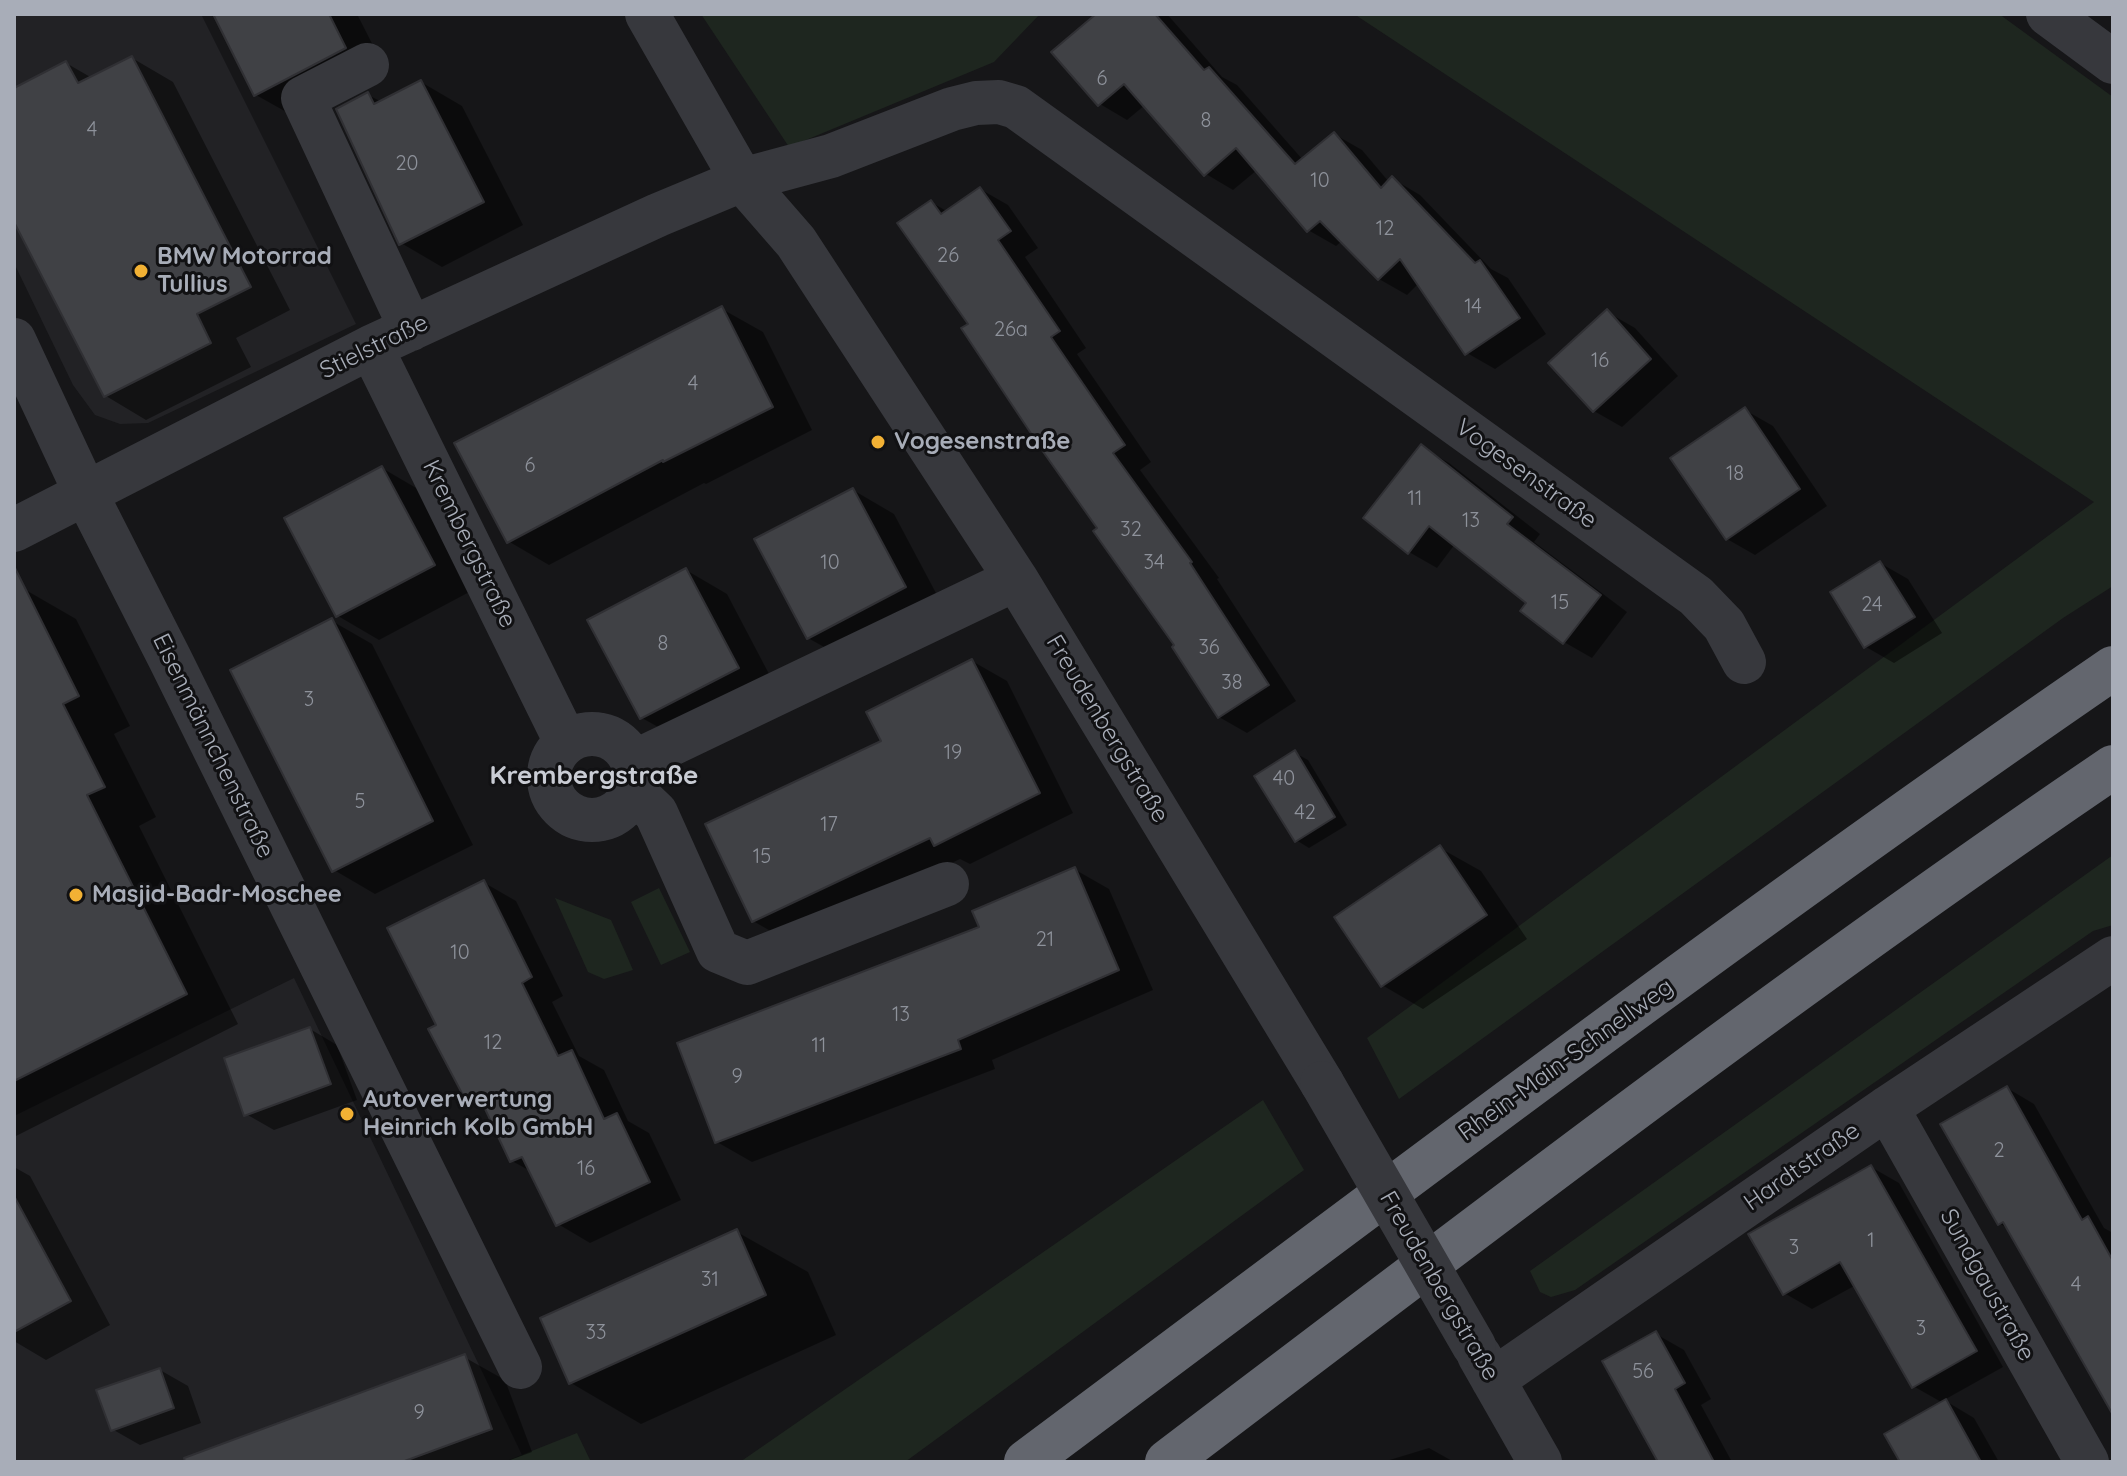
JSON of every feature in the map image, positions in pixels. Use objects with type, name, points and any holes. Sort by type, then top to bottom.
[{"type":"highway","name":"Rhein-Main-Schnellweg","points":[[1026,1462],[1818,875],[2113,668]]},
{"type":"highway","points":[[1167,1462],[1492,1215],[1864,941],[2113,767]]},
{"type":"street","name":"Freudenbergstraße","points":[[647,14],[742,180],[796,242],[1016,579],[1322,1083],[1540,1462]]},
{"type":"street","points":[[2048,14],[2113,62]]},
{"type":"street","points":[[367,65],[303,98],[411,329]]},
{"type":"street","name":"Vogesenstraße","points":[[742,180],[822,159],[952,109],[999,102],[1016,107],[1696,596],[1724,625],[1744,662]]},
{"type":"street","name":"Stielstraße","points":[[14,530],[371,347],[658,215],[742,180]]},
{"type":"street","name":"Eisenmännchenstraße","points":[[14,340],[86,494],[520,1367]]},
{"type":"street","name":"Krembergstraße","points":[[371,347],[566,742]]},
{"type":"street","points":[[947,884],[747,963],[718,951],[656,813],[633,777],[627,750],[605,735],[591,733],[566,742],[550,766],[552,795],[561,807],[573,816],[597,820],[609,817],[626,804],[633,777],[1016,579]]},
{"type":"street","name":"Hardtstraße","points":[[1484,1363],[1887,1108],[2113,958]]},
{"type":"street","name":"Sundgaustraße","points":[[1887,1108],[2087,1462]]},
{"type":"shaded area","points":[[14,14],[201,14],[356,324],[148,423],[120,424],[95,415],[73,385],[14,263]]},
{"type":"shaded area","points":[[701,14],[1040,14],[994,62],[789,147]]},
{"type":"shaded area","points":[[1354,14],[1999,14],[2113,97],[2113,586],[2063,618],[1399,1099],[1367,1038],[2094,502]]},
{"type":"shaded area","points":[[2113,855],[2113,925],[2093,931],[1575,1290],[1551,1297],[1540,1292],[1530,1271]]},
{"type":"shaded area","points":[[659,888],[690,952],[661,965],[631,902]]},
{"type":"shaded area","points":[[555,898],[611,920],[633,970],[604,979],[588,972]]},
{"type":"shaded area","name":"Autoverwertung Heinrich Kolb GmbH","points":[[294,978],[522,1455],[504,1462],[14,1462],[14,1116]]},
{"type":"shaded area","points":[[1263,1100],[1304,1170],[905,1462],[740,1462]]},
{"type":"shaded area","points":[[577,1433],[591,1462],[504,1462]]},
{"type":"building","points":[[213,14],[329,14],[346,48],[254,96]]},
{"type":"building","points":[[1096,14],[1155,14],[1204,70],[1209,67],[1295,164],[1334,132],[1381,188],[1392,176],[1475,263],[1480,260],[1520,318],[1465,355],[1400,259],[1378,280],[1320,221],[1307,232],[1236,148],[1204,176],[1124,84],[1098,106],[1051,52]]},
{"type":"building","points":[[132,56],[251,287],[197,314],[211,343],[104,397],[14,222],[14,88],[66,61],[78,83]]},
{"type":"building","points":[[421,80],[484,202],[399,245],[336,109],[368,92],[374,104]]},
{"type":"building","points":[[980,187],[1011,231],[998,240],[1060,331],[1051,337],[1125,445],[1113,453],[1192,562],[1269,685],[1218,718],[1172,647],[1174,645],[1093,531],[1097,528],[961,328],[968,324],[897,223],[931,200],[941,214]]},
{"type":"building","points":[[722,306],[773,407],[663,460],[507,543],[454,443]]},
{"type":"building","points":[[1607,309],[1651,359],[1593,412],[1548,363]]},
{"type":"building","points":[[1745,407],[1800,489],[1726,540],[1670,458]]},
{"type":"building","points":[[1421,444],[1513,517],[1507,524],[1601,595],[1563,644],[1520,611],[1526,603],[1429,526],[1408,554],[1363,518]]},
{"type":"building","points":[[382,466],[435,565],[336,617],[284,518]]},
{"type":"building","points":[[853,488],[906,587],[807,639],[754,539]]},
{"type":"building","points":[[1880,561],[1915,617],[1864,648],[1830,592]]},
{"type":"building","name":"Masjid-Badr-Moschee","points":[[14,566],[79,696],[63,704],[105,787],[87,795],[187,994],[14,1081]]},
{"type":"building","points":[[686,568],[739,668],[640,719],[587,620]]},
{"type":"building","points":[[332,618],[433,821],[332,872],[230,670]]},
{"type":"building","points":[[972,659],[1040,793],[934,846],[930,838],[752,922],[705,824],[881,741],[866,712]]},
{"type":"building","points":[[1295,750],[1335,817],[1295,842],[1254,776]]},
{"type":"building","points":[[1440,845],[1487,915],[1381,987],[1334,917]]},
{"type":"building","points":[[1075,867],[1119,970],[958,1040],[961,1049],[715,1143],[677,1043],[979,927],[972,911]]},
{"type":"building","points":[[484,880],[532,977],[522,983],[558,1056],[572,1050],[604,1119],[617,1113],[650,1182],[556,1226],[522,1157],[510,1162],[478,1094],[466,1101],[428,1029],[436,1025],[387,928]]},
{"type":"building","points":[[310,1027],[331,1084],[244,1116],[224,1058]]},
{"type":"building","points":[[2007,1086],[2082,1220],[2088,1216],[2113,1261],[2113,1415],[2003,1222],[1998,1225],[1940,1124]]},
{"type":"building","points":[[1871,1165],[1977,1351],[1912,1388],[1840,1262],[1783,1295],[1748,1234]]},
{"type":"building","points":[[14,1196],[71,1301],[14,1332]]},
{"type":"building","points":[[737,1229],[766,1295],[569,1384],[540,1318]]},
{"type":"building","points":[[1656,1331],[1685,1383],[1675,1389],[1714,1462],[1658,1462],[1602,1361]]},
{"type":"building","points":[[465,1354],[492,1429],[402,1462],[185,1462],[184,1458]]},
{"type":"building","points":[[160,1368],[174,1408],[111,1431],[96,1390]]},
{"type":"building","points":[[1946,1399],[1981,1462],[1900,1462],[1884,1434]]},
{"type":"place","name":"BMW Motorrad Tullius","points":[[141,271]]},
{"type":"place","name":"Vogesenstraße","points":[[878,442]]},
{"type":"place","name":"Masjid-Badr-Moschee","points":[[76,895]]},
{"type":"place","name":"Autoverwertung Heinrich Kolb GmbH","points":[[347,1114]]},
{"type":"district","name":"Krembergstraße","points":[[594,776]]}]
